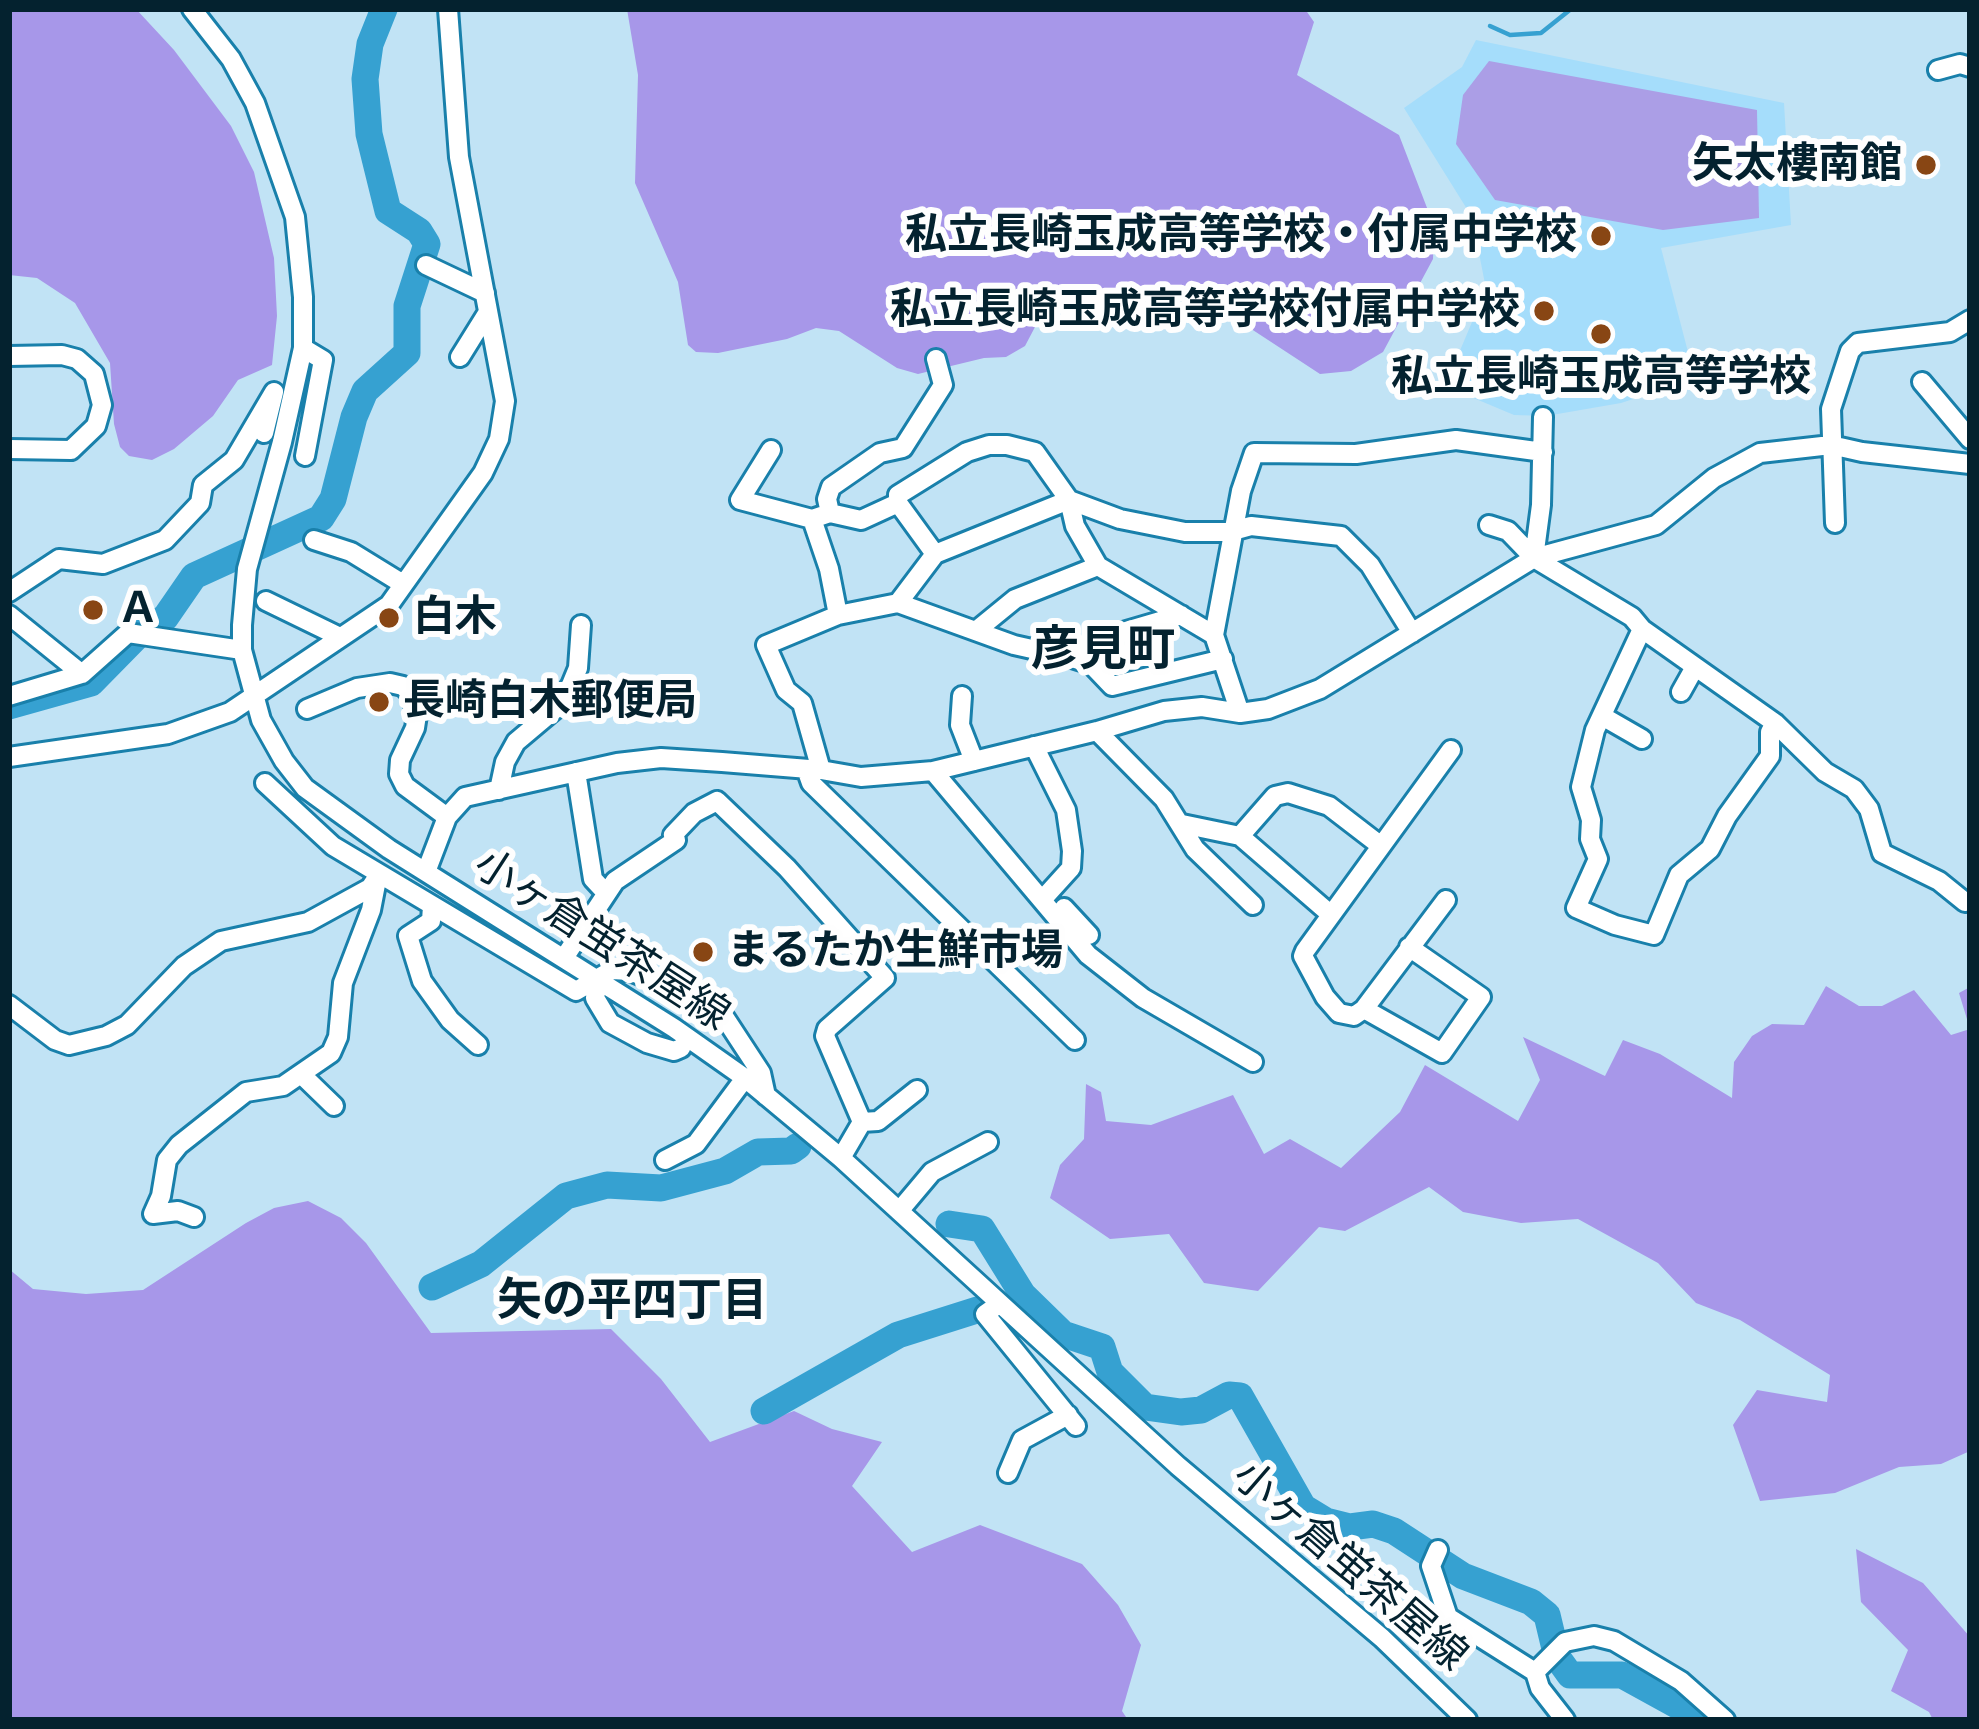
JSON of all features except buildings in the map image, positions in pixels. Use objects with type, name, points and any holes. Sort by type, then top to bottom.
[{"type":"street","name":"小ヶ倉蛍茶屋線","points":[[192,9],[248,88],[288,188],[301,277],[303,348],[247,569],[242,650],[265,732],[304,788],[745,1078],[841,1157],[1178,1466],[1382,1638],[1467,1720]]},
{"type":"street","points":[[9,757],[168,734],[211,721],[255,697],[388,605],[484,473],[500,439],[505,400],[459,157],[448,9]]},
{"type":"street","points":[[1938,70],[1960,64],[1970,67]]},
{"type":"street","points":[[426,265],[487,302]]},
{"type":"street","points":[[460,357],[487,302]]},
{"type":"street","points":[[1834,523],[1831,409],[1844,366],[1858,343],[1950,332],[1970,320]]},
{"type":"street","points":[[303,348],[323,360],[305,456]]},
{"type":"street","points":[[9,356],[76,359],[94,374],[102,404],[96,426],[71,450],[9,449]]},
{"type":"street","points":[[838,615],[821,516],[831,487],[880,453],[903,448],[943,385],[936,358]]},
{"type":"street","points":[[1922,382],[1970,439]]},
{"type":"street","points":[[9,592],[58,560],[103,564],[165,540],[200,502],[203,485],[234,460],[274,392],[264,434]]},
{"type":"street","points":[[1534,558],[1543,417]]},
{"type":"street","points":[[1240,712],[1214,635],[1247,466],[1255,453],[1397,451],[1456,440],[1543,452]]},
{"type":"street","points":[[935,554],[898,503],[898,494],[967,452],[988,445],[1035,452],[1069,500],[1075,526],[1098,566],[1214,635]]},
{"type":"street","points":[[426,872],[447,817],[465,797],[576,772],[661,758],[861,777],[933,771],[1097,731],[1128,719],[1202,707],[1240,712],[1268,709],[1304,696],[1534,558],[1656,525],[1726,470],[1760,453],[1832,445],[1970,464]]},
{"type":"street","points":[[771,450],[740,500],[771,505],[786,514],[861,520],[898,503]]},
{"type":"street","points":[[898,603],[935,554],[1069,500],[1159,537],[1265,527],[1341,536],[1370,565],[1412,633]]},
{"type":"street","points":[[1489,525],[1508,531],[1534,558],[1632,617],[1642,629],[1775,723],[1826,772],[1854,789],[1869,809],[1882,853],[1940,881],[1965,902]]},
{"type":"street","points":[[314,540],[351,552],[403,584]]},
{"type":"street","points":[[977,630],[1015,599],[1098,566]]},
{"type":"street","points":[[266,601],[340,637]]},
{"type":"street","points":[[1075,1040],[811,783],[802,704],[786,690],[766,645],[838,615],[898,603],[1014,645],[1091,664],[1112,686],[1128,719]]},
{"type":"street","points":[[9,615],[82,674]]},
{"type":"street","points":[[1072,658],[1123,632],[1181,615]]},
{"type":"street","points":[[499,790],[505,762],[516,742],[554,710],[572,685],[581,625]]},
{"type":"street","points":[[1642,629],[1602,716],[1581,788],[1598,866],[1576,908],[1615,925],[1654,934],[1678,875],[1710,849],[1770,755],[1775,723]]},
{"type":"street","points":[[9,696],[82,674],[136,635],[242,650]]},
{"type":"street","points":[[1112,686],[1223,658]]},
{"type":"street","points":[[1682,692],[1694,667]]},
{"type":"street","points":[[308,709],[357,688],[403,686],[417,715],[399,774],[405,786],[447,817]]},
{"type":"street","points":[[962,696],[960,725],[974,761]]},
{"type":"street","points":[[1602,716],[1642,739]]},
{"type":"street","points":[[1097,731],[1165,799],[1195,849],[1252,904]]},
{"type":"street","points":[[1034,746],[1066,810],[1071,880],[1058,902],[1089,935]]},
{"type":"street","points":[[1446,900],[1364,1009],[1354,1016],[1339,1013],[1324,997],[1303,956],[1450,751]]},
{"type":"street","points":[[933,771],[1088,955],[1143,998],[1253,1062]]},
{"type":"street","points":[[576,772],[593,879],[606,893]]},
{"type":"street","points":[[265,783],[308,826],[379,874],[576,991],[611,970],[630,971],[707,1003],[725,1018],[761,1072],[766,1096]]},
{"type":"street","points":[[1240,836],[1281,793],[1329,806],[1381,847]]},
{"type":"street","points":[[564,958],[606,893],[637,863],[676,839],[673,835],[694,812],[717,801],[787,868],[885,978],[827,1029],[825,1036],[862,1122]]},
{"type":"street","points":[[1182,824],[1240,836],[1330,914]]},
{"type":"street","points":[[1042,900],[1071,868]]},
{"type":"street","points":[[9,1005],[55,1040],[69,1045],[106,1036],[127,1025],[184,967],[221,940],[308,922],[370,888],[379,874]]},
{"type":"street","points":[[194,1217],[178,1211],[153,1214],[167,1160],[246,1092],[283,1086],[336,1045],[344,983],[379,874]]},
{"type":"street","points":[[432,906],[431,921],[408,936],[422,981],[450,1020],[478,1045]]},
{"type":"street","points":[[1364,1009],[1442,1052],[1480,997],[1409,947]]},
{"type":"street","points":[[598,980],[596,998],[610,1023],[647,1043],[674,1051],[681,1048]]},
{"type":"street","points":[[302,1075],[334,1106]]},
{"type":"street","points":[[664,1160],[695,1144],[745,1078]]},
{"type":"street","points":[[862,1122],[878,1121],[917,1090]]},
{"type":"street","points":[[841,1157],[862,1122]]},
{"type":"street","points":[[900,1210],[932,1172],[988,1142]]},
{"type":"street","points":[[999,1304],[985,1314],[1072,1420],[1022,1440],[1008,1473]]},
{"type":"street","points":[[1434,1558],[1448,1617],[1535,1672],[1540,1688],[1565,1720]]},
{"type":"street","points":[[1535,1672],[1557,1648],[1594,1636],[1614,1641],[1681,1681],[1725,1720]]},
{"type":"shaded area","points":[[9,9],[136,9],[174,50],[231,126],[254,172],[274,258],[277,316],[272,365],[238,380],[213,416],[174,449],[152,460],[129,456],[120,447],[110,363],[75,303],[37,278],[9,275]]},
{"type":"shaded area","points":[[627,9],[1305,9],[1314,22],[1297,75],[1399,135],[1434,226],[1433,259],[1383,352],[1351,371],[1320,374],[1207,300],[1169,300],[1143,293],[1108,315],[1079,307],[1055,314],[1035,327],[1025,346],[1006,357],[918,374],[897,368],[839,331],[816,328],[718,353],[696,352],[688,345],[678,282],[635,183],[638,75]]},
{"type":"shaded area","name":"私立長崎玉成高等学校・付属中学校","points":[[1476,40],[1784,103],[1791,225],[1661,248],[1695,379],[1621,403],[1546,416],[1514,415],[1445,386],[1486,289],[1472,217],[1404,108],[1462,67]]},
{"type":"shaded area","points":[[1489,61],[1757,110],[1759,218],[1663,230],[1495,200],[1456,144],[1463,95]]},
{"type":"shaded area","points":[[1826,986],[1859,1006],[1882,1006],[1914,990],[1951,1035],[1970,1029],[1970,1451],[1941,1464],[1899,1467],[1835,1493],[1760,1501],[1733,1425],[1757,1390],[1827,1402],[1830,1375],[1740,1320],[1696,1303],[1658,1263],[1578,1219],[1521,1223],[1463,1212],[1429,1187],[1345,1231],[1319,1227],[1258,1291],[1204,1283],[1169,1234],[1110,1239],[1050,1198],[1060,1165],[1084,1139],[1086,1084],[1101,1092],[1106,1121],[1151,1125],[1233,1095],[1264,1154],[1290,1139],[1341,1168],[1400,1112],[1425,1065],[1518,1121],[1540,1080],[1523,1037],[1605,1076],[1623,1040],[1660,1054],[1732,1098],[1734,1062],[1752,1036],[1772,1024],[1804,1025]]},
{"type":"shaded area","points":[[1970,987],[1970,1029],[1959,993]]},
{"type":"shaded area","points":[[308,1201],[341,1218],[366,1243],[431,1333],[611,1329],[661,1379],[710,1442],[794,1411],[832,1429],[882,1442],[852,1486],[912,1552],[980,1525],[1082,1564],[1118,1605],[1141,1645],[1122,1711],[1128,1720],[9,1720],[9,1269],[33,1289],[86,1294],[143,1290],[246,1223],[274,1208]]},
{"type":"shaded area","points":[[1856,1549],[1923,1583],[1970,1637],[1970,1720],[1933,1720],[1929,1712],[1891,1691],[1908,1650],[1861,1602]]},
{"type":"waterway","points":[[9,706],[91,683],[146,627],[165,618],[194,576],[321,518],[333,499],[365,391],[407,353],[407,306],[427,244],[419,231],[388,211],[369,134],[365,79],[370,44],[384,9]]},
{"type":"waterway","points":[[1490,26],[1510,35],[1541,33],[1571,9]]},
{"type":"waterway","points":[[432,1287],[481,1264],[566,1196],[607,1185],[661,1188],[725,1171],[758,1152],[791,1151],[798,1146]]},
{"type":"waterway","points":[[949,1224],[982,1229],[1023,1295],[1063,1334],[1102,1347],[1110,1372],[1145,1407],[1201,1410],[1229,1395],[1240,1396],[1303,1507],[1326,1521],[1350,1527],[1373,1524],[1394,1531],[1463,1576],[1531,1602],[1547,1615],[1557,1657],[1570,1675],[1622,1675],[1704,1720]]},
{"type":"waterway","points":[[764,1411],[898,1335],[977,1310]]},
{"type":"place","name":"矢太樓南館","points":[[1926,165]]},
{"type":"place","name":"私立長崎玉成高等学校・付属中学校","points":[[1601,236]]},
{"type":"place","name":"私立長崎玉成高等学校付属中学校","points":[[1544,311]]},
{"type":"place","name":"私立長崎玉成高等学校","points":[[1601,334]]},
{"type":"place","name":"Ａ","points":[[93,610]]},
{"type":"place","name":"白木","points":[[389,618]]},
{"type":"place","name":"長崎白木郵便局","points":[[379,702]]},
{"type":"place","name":"まるたか生鮮市場","points":[[703,952]]},
{"type":"district","name":"彦見町","points":[[1103,652]]},
{"type":"district","name":"矢の平四丁目","points":[[632,1303]]}]
